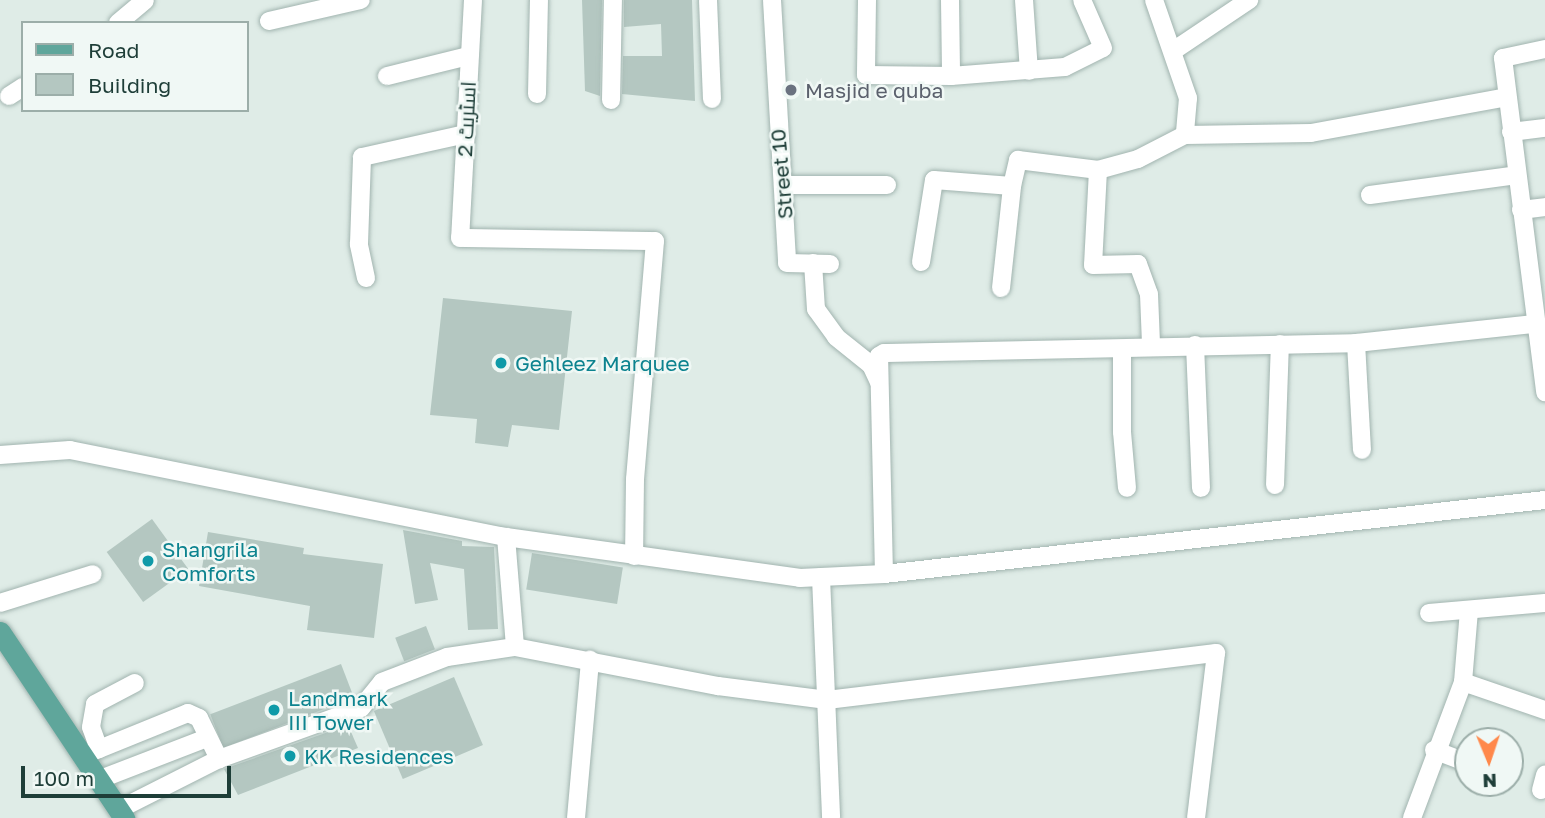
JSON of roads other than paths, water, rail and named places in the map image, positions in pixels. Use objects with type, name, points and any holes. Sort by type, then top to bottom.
[{"type":"main road","points":[[0,632],[91,752],[98,780],[121,814]]},
{"type":"street","points":[[120,21],[145,0]]},
{"type":"street","points":[[269,21],[361,0]]},
{"type":"street","name":"اسٹریٹ 2","points":[[474,0],[468,56],[460,238],[655,241],[635,479],[634,556]]},
{"type":"street","points":[[537,93],[539,0]]},
{"type":"street","points":[[611,100],[613,0]]},
{"type":"street","points":[[708,0],[712,99]]},
{"type":"street","name":"Street 10","points":[[772,0],[774,98],[783,185],[787,263],[822,264],[816,309],[836,337],[871,365],[881,386]]},
{"type":"street","points":[[867,0],[866,75],[951,76],[1065,67],[1102,48],[1082,0]]},
{"type":"street","points":[[950,0],[951,76]]},
{"type":"street","points":[[1024,0],[1029,71]]},
{"type":"street","points":[[1154,0],[1188,98],[1185,135]]},
{"type":"street","points":[[1173,51],[1249,0]]},
{"type":"street","points":[[1545,50],[1503,58],[1521,210],[1538,289],[1535,324],[1545,392]]},
{"type":"street","points":[[387,75],[468,56]]},
{"type":"street","points":[[1001,288],[1012,186],[1018,160],[1098,170],[1138,159],[1185,135],[1311,134],[1507,97]]},
{"type":"street","points":[[1511,132],[1545,128]]},
{"type":"street","points":[[366,278],[359,244],[362,157],[466,134]]},
{"type":"street","points":[[1098,170],[1093,265],[1138,264],[1149,295],[1152,344]]},
{"type":"street","points":[[1370,195],[1517,175]]},
{"type":"street","points":[[920,262],[934,180],[1012,186]]},
{"type":"street","points":[[783,185],[887,185]]},
{"type":"street","points":[[1521,210],[1545,207]]},
{"type":"street","points":[[884,574],[880,356],[884,353],[1122,349],[1152,344],[1356,343],[1535,324]]},
{"type":"street","points":[[1356,343],[1362,450]]},
{"type":"street","points":[[1275,485],[1280,344]]},
{"type":"street","points":[[1195,345],[1201,488]]},
{"type":"street","points":[[1122,349],[1122,432],[1127,488]]},
{"type":"street","points":[[0,455],[70,450],[506,537],[634,556],[821,577],[884,574],[1545,500]]},
{"type":"street","points":[[506,537],[515,647]]},
{"type":"street","points":[[0,603],[93,574]]},
{"type":"street","points":[[821,577],[831,818]]},
{"type":"street","points":[[1429,613],[1545,603]]},
{"type":"street","points":[[1412,818],[1434,750],[1463,682],[1469,611]]},
{"type":"street","points":[[121,814],[219,759],[361,708],[382,682],[447,657],[515,647],[718,686],[827,700],[1216,653],[1196,818]]},
{"type":"street","points":[[576,818],[590,660]]},
{"type":"street","points":[[1463,682],[1545,710]]},
{"type":"street","points":[[135,683],[95,704],[91,752],[188,713],[199,718],[219,759]]},
{"type":"street","points":[[98,780],[208,738]]},
{"type":"street","points":[[1434,750],[1454,758]]},
{"type":"place","name":"Masjid e quba","points":[[791,90]]},
{"type":"place","name":"Gehleez Marquee","points":[[501,363]]},
{"type":"place","name":"Shangrila Comforts","points":[[148,561]]},
{"type":"place","name":"Landmark III Tower","points":[[274,710]]},
{"type":"place","name":"KK Residences","points":[[290,756]]}]
